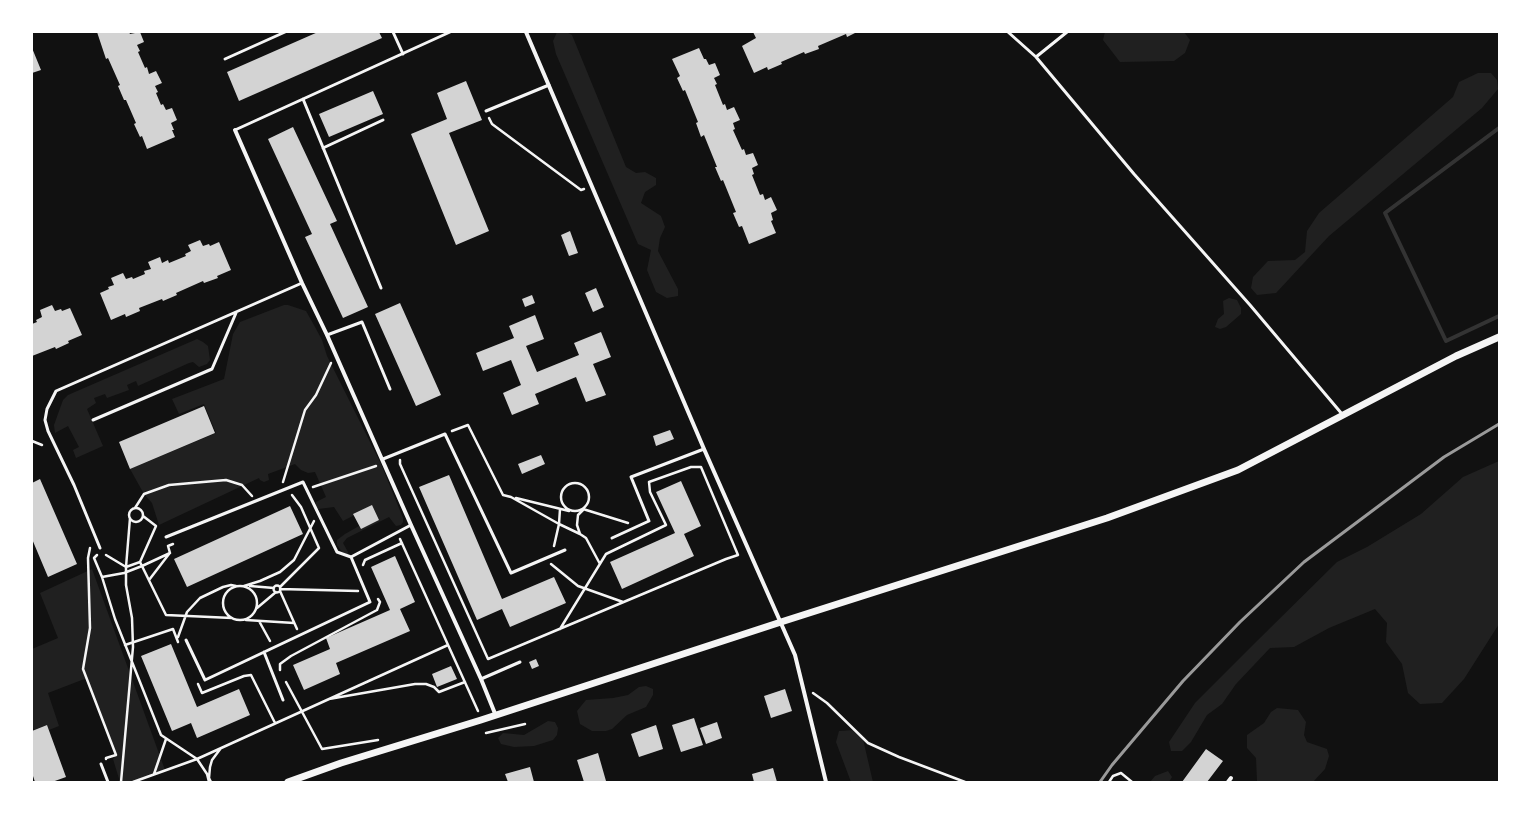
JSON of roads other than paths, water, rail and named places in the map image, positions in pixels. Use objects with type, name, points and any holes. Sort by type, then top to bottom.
[{"type":"street","points":[[526,32],[704,449],[795,655],[826,782]]},
{"type":"street","points":[[235,130],[302,283],[336,353],[496,716]]},
{"type":"street","points":[[288,782],[341,763],[496,716],[781,622],[1107,518],[1238,470],[1456,356],[1499,337]]},
{"type":"lane","points":[[225,59],[285,32]]},
{"type":"lane","points":[[393,32],[402,54]]},
{"type":"lane","points":[[235,130],[450,32]]},
{"type":"lane","points":[[1008,32],[1036,57],[1134,174],[1250,305],[1343,415]]},
{"type":"lane","points":[[1036,57],[1067,32]]},
{"type":"lane","points":[[486,111],[549,85]]},
{"type":"lane","points":[[303,99],[381,288]]},
{"type":"lane","points":[[323,148],[383,120]]},
{"type":"lane","points":[[100,548],[74,485],[46,426],[45,420],[47,410],[56,391],[302,283]]},
{"type":"lane","points":[[93,420],[212,369],[236,312]]},
{"type":"lane","points":[[327,335],[362,322],[390,389]]},
{"type":"lane","points":[[384,461],[445,434],[511,573],[565,550]]},
{"type":"lane","points":[[612,538],[649,521],[631,476],[704,449]]},
{"type":"lane","points":[[166,538],[303,482],[337,552],[351,557],[370,602],[205,680],[186,640]]},
{"type":"lane","points":[[351,557],[397,531],[411,525]]},
{"type":"lane","points":[[264,652],[283,700]]},
{"type":"lane","points":[[481,679],[520,662]]},
{"type":"lane","points":[[101,764],[108,782]]},
{"type":"waterway","points":[[1499,128],[1385,213],[1446,341],[1499,316]]},
{"type":"railway","points":[[1100,782],[1112,765],[1183,681],[1240,622],[1304,562],[1444,457],[1499,424]]}]
